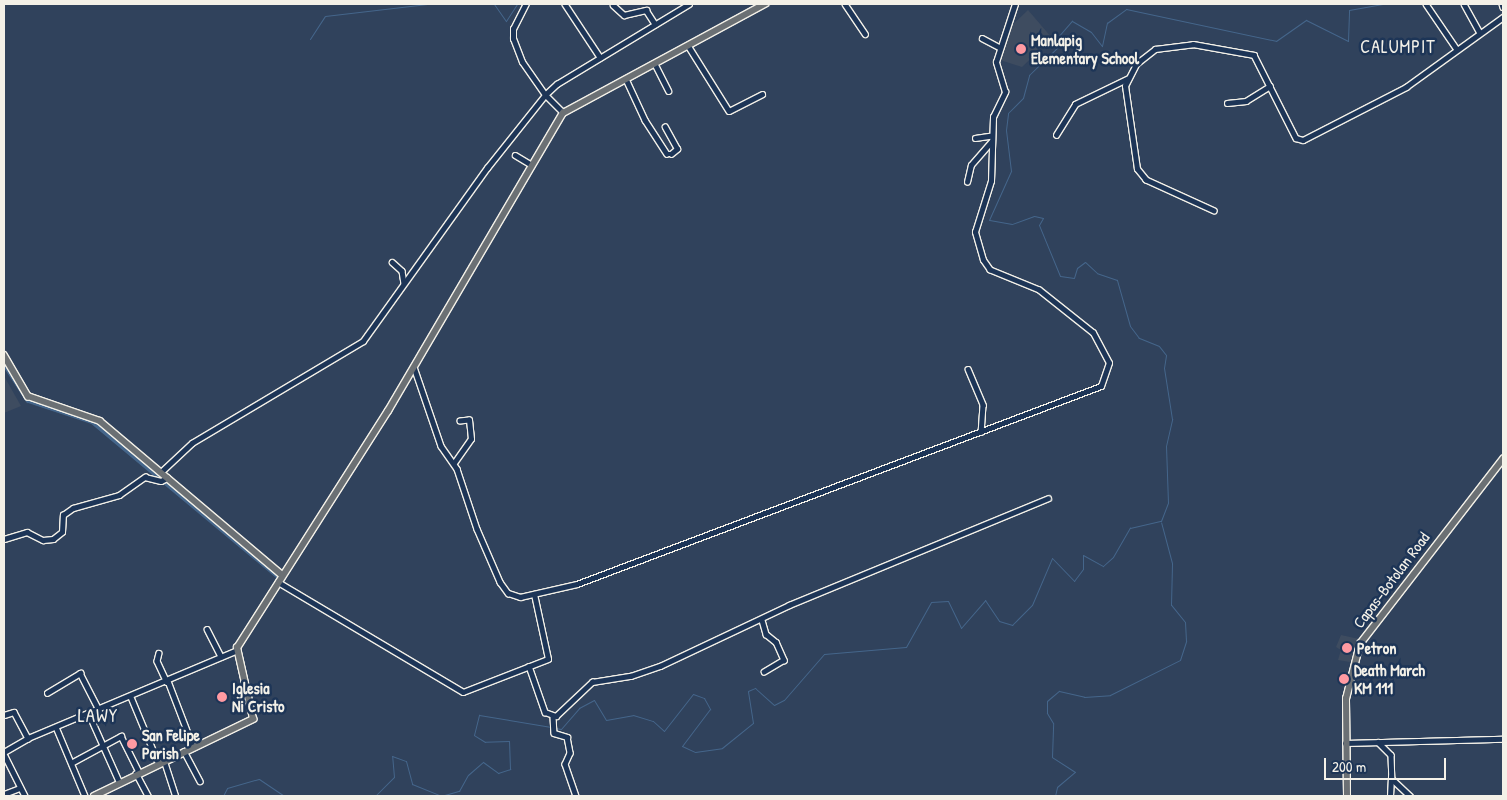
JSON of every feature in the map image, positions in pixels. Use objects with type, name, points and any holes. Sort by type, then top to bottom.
[{"type":"main road","points":[[94,796],[102,794],[119,781],[253,719],[254,707],[237,650],[282,575],[414,367],[530,164],[563,113],[689,47],[765,4]]},
{"type":"main road","points":[[4,355],[33,399],[100,421],[282,575]]},
{"type":"main road","name":"Capas-Botolan Road","points":[[1347,796],[1345,743],[1348,684],[1365,635],[1503,459]]},
{"type":"street","points":[[526,4],[513,29],[513,39],[522,62],[546,95],[563,113]]},
{"type":"street","points":[[565,4],[600,57]]},
{"type":"street","points":[[676,4],[679,9]]},
{"type":"street","points":[[160,472],[203,436],[354,349],[487,168],[546,95],[564,78],[689,4]]},
{"type":"street","points":[[845,4],[865,34]]},
{"type":"street","points":[[414,367],[441,446],[454,463],[502,586],[513,596],[534,594],[577,584],[1101,386],[1109,363],[1080,319],[1039,290],[993,272],[985,264],[975,230],[991,181],[990,139],[993,117],[1005,90],[996,66],[999,47],[1015,4]]},
{"type":"street","points":[[1426,4],[1456,48]]},
{"type":"street","points":[[1464,4],[1480,33]]},
{"type":"street","points":[[613,5],[624,15],[646,10],[655,24]]},
{"type":"street","points":[[1214,211],[1139,175],[1126,94],[1127,79],[1136,64],[1156,49],[1193,44],[1254,55],[1296,138],[1304,140],[1406,87],[1456,48],[1503,18]]},
{"type":"street","points":[[982,38],[999,47]]},
{"type":"street","points":[[689,47],[729,111],[762,94]]},
{"type":"street","points":[[655,64],[669,91]]},
{"type":"street","points":[[1056,135],[1075,104],[1127,79]]},
{"type":"street","points":[[626,80],[645,120],[669,155],[677,151],[665,127]]},
{"type":"street","points":[[1227,103],[1242,102],[1270,86]]},
{"type":"street","points":[[975,138],[990,139]]},
{"type":"street","points":[[967,182],[972,165],[990,139]]},
{"type":"street","points":[[515,155],[530,164]]},
{"type":"street","points":[[392,262],[402,271],[404,283]]},
{"type":"street","points":[[968,369],[983,405],[981,432]]},
{"type":"street","points":[[454,463],[472,439],[469,420],[460,420]]},
{"type":"street","points":[[4,539],[27,532],[42,540],[53,539],[62,532],[63,515],[72,508],[119,496],[145,477],[161,481],[168,478]]},
{"type":"street","points":[[529,666],[544,712],[553,716],[565,711],[592,682],[651,669],[864,572],[937,547],[1048,498]]},
{"type":"street","points":[[278,582],[461,692],[529,666],[549,656],[534,594]]},
{"type":"street","points":[[762,620],[766,634],[776,642],[784,660],[764,672]]},
{"type":"street","points":[[208,629],[221,657]]},
{"type":"street","points":[[25,796],[4,753],[28,738],[131,697],[237,650]]},
{"type":"street","points":[[158,652],[157,661],[193,746]]},
{"type":"street","points":[[46,693],[80,672],[100,710]]},
{"type":"street","points":[[131,697],[176,796]]},
{"type":"street","points":[[4,715],[14,712],[28,738]]},
{"type":"street","points":[[89,714],[119,781]]},
{"type":"street","points":[[553,716],[555,734],[567,736],[570,753],[565,764],[576,796]]},
{"type":"street","points":[[56,727],[85,796]]},
{"type":"street","points":[[71,762],[121,736],[148,796]]},
{"type":"street","points":[[1345,743],[1503,739]]},
{"type":"street","points":[[1378,742],[1391,756],[1390,796]]},
{"type":"street","points":[[184,751],[200,781]]},
{"type":"street","points":[[4,770],[10,768]]},
{"type":"street","points":[[1391,776],[1410,796]]},
{"type":"street","points":[[4,794],[20,788]]},
{"type":"shaded area","name":"Manlapig Elementary School","points":[[1028,10],[1052,38],[1022,67],[1000,60],[1004,33]]},
{"type":"shaded area","points":[[4,376],[21,406],[4,413]]},
{"type":"shaded area","points":[[1341,635],[1359,639],[1350,662],[1338,660],[1341,650],[1336,647]]},
{"type":"waterway","points":[[310,39],[325,16],[427,4]]},
{"type":"waterway","points":[[494,4],[506,21],[517,4]]},
{"type":"waterway","points":[[555,728],[561,729],[579,708],[594,700],[606,720],[633,715],[653,721],[664,731],[693,694],[704,698],[710,709],[682,746],[695,752],[722,748],[753,723],[748,691],[755,688],[774,705],[784,700],[824,654],[906,647],[931,602],[948,601],[961,628],[985,600],[999,621],[1012,625],[1032,605],[1052,558],[1074,581],[1083,569],[1083,555],[1103,566],[1113,557],[1130,528],[1161,521],[1168,503],[1166,446],[1172,419],[1164,368],[1166,355],[1159,346],[1139,338],[1130,326],[1117,280],[1097,273],[1085,262],[1077,268],[1074,278],[1060,276],[1039,225],[1043,218],[1034,216],[1012,224],[989,220],[1011,171],[1006,130],[1008,113],[1023,98],[1029,75],[1058,47],[1057,38],[1072,21],[1091,32],[1102,46],[1107,23],[1126,9],[1276,41],[1306,20],[1348,41],[1349,10],[1382,4]]},
{"type":"waterway","points":[[4,363],[28,400],[92,421],[278,576]]},
{"type":"waterway","points":[[1055,796],[1057,787],[1075,772],[1052,757],[1053,723],[1047,713],[1047,701],[1059,691],[1084,697],[1110,695],[1180,660],[1186,641],[1185,622],[1171,605],[1172,563],[1161,522]]},
{"type":"waterway","points":[[375,796],[394,777],[392,756],[406,761],[412,784],[441,796],[459,791],[468,775],[483,762],[498,773],[510,769],[509,741],[485,742],[474,735],[479,715],[551,727]]},
{"type":"waterway","points":[[223,796],[227,788],[259,779],[284,796]]},
{"type":"place","name":"Manlapig Elementary School","points":[[1021,49]]},
{"type":"place","name":"Petron","points":[[1347,648]]},
{"type":"place","name":"Death March KM 111","points":[[1344,679]]},
{"type":"place","name":"Iglesia Ni Cristo","points":[[222,697]]},
{"type":"place","name":"San Felipe Parish","points":[[132,744]]},
{"type":"district","name":"CALUMPIT","points":[[1398,47]]},
{"type":"district","name":"LAWY","points":[[98,716]]}]
